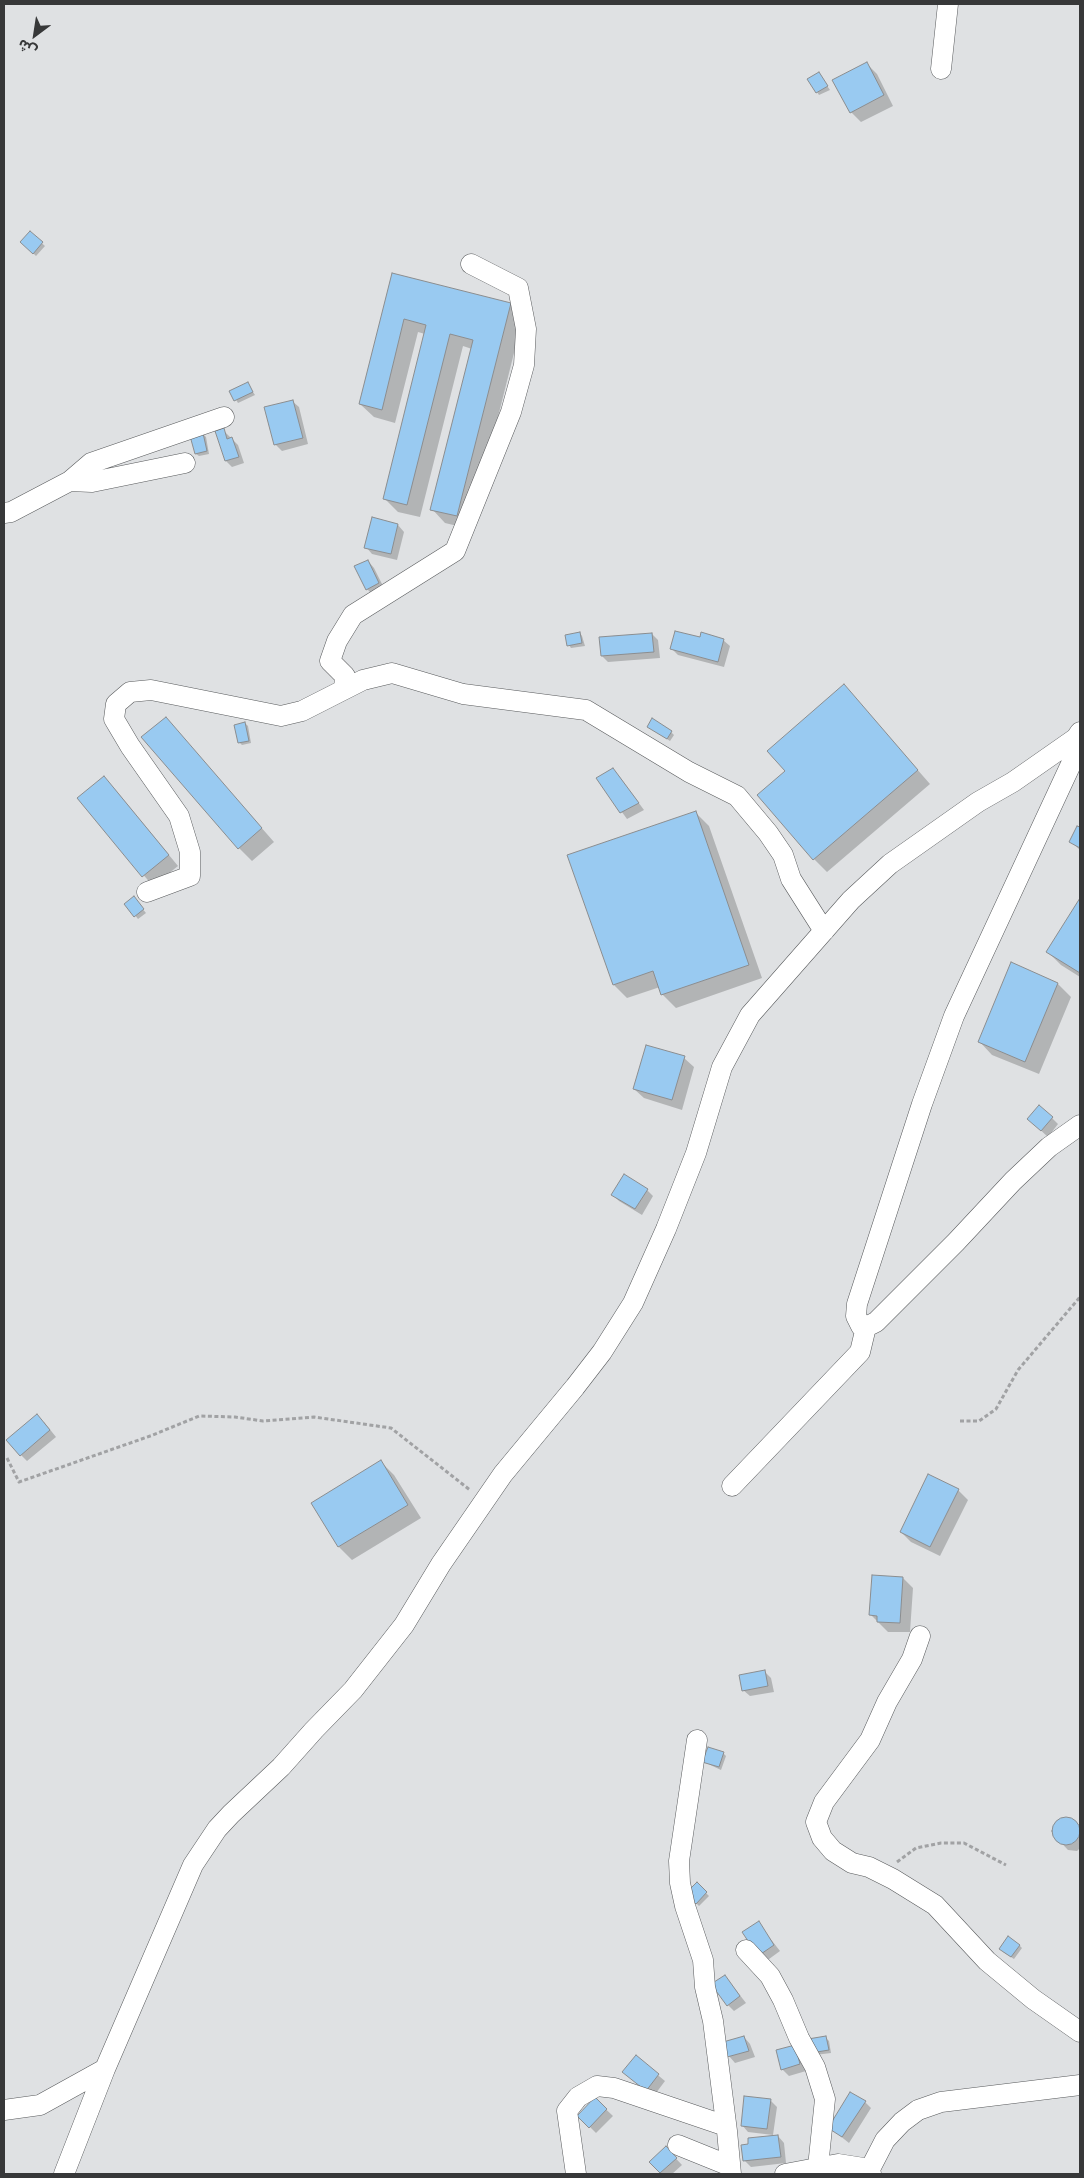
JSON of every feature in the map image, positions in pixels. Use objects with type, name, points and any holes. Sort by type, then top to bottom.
[{"type":"street","points":[[940,69],[948,4]]},
{"type":"street","points":[[344,689],[345,676],[330,661],[337,642],[353,614],[455,551],[511,412],[524,365],[526,329],[518,288],[471,264]]},
{"type":"street","points":[[4,513],[11,512],[70,481],[91,463],[224,417]]},
{"type":"street","points":[[70,481],[92,482],[185,463]]},
{"type":"street","points":[[147,892],[190,876],[190,852],[180,816],[130,746],[114,719],[116,704],[130,692],[151,690],[281,716],[302,711],[363,680],[392,673],[463,694],[586,710],[689,772],[737,796],[768,832],[783,855],[791,878],[824,931]]},
{"type":"street","points":[[64,2174],[105,2070],[193,1864],[217,1829],[281,1767],[353,1690],[404,1625],[441,1564],[503,1474],[575,1388],[602,1352],[632,1303],[666,1229],[696,1153],[722,1067],[750,1015],[851,900],[890,864],[978,802],[1013,782],[1078,735]]},
{"type":"street","points":[[1078,735],[1072,762],[954,1016],[922,1104],[857,1304],[857,1322],[861,1326],[866,1327],[876,1322],[956,1242],[1013,1181],[1049,1147],[1080,1125]]},
{"type":"street","points":[[732,1486],[860,1352],[866,1327]]},
{"type":"street","points":[[920,1636],[912,1659],[887,1702],[870,1740],[824,1802],[816,1822],[822,1838],[833,1851],[852,1862],[884,1875],[915,1891],[935,1905],[987,1961],[1032,1999],[1080,2032]]},
{"type":"street","points":[[697,1740],[679,1861],[680,1883],[685,1906],[702,1960],[705,1987],[713,2021],[730,2170]]},
{"type":"street","points":[[746,1950],[770,1976],[815,2066],[825,2098],[818,2167]]},
{"type":"street","points":[[4,2110],[40,2105],[105,2070]]},
{"type":"street","points":[[785,2174],[838,2164],[871,2172],[885,2140],[902,2122],[918,2110],[941,2102],[1080,2085]]},
{"type":"street","points":[[576,2174],[567,2111],[578,2097],[597,2086],[614,2088],[726,2126]]},
{"type":"street","points":[[678,2145],[730,2170]]},
{"type":"path","points":[[960,1421],[979,1421],[996,1409],[1018,1370],[1080,1297]]},
{"type":"path","points":[[7,1458],[19,1482],[153,1435],[199,1416],[234,1417],[263,1421],[314,1417],[390,1428],[485,1501]]},
{"type":"path","points":[[884,1875],[902,1856],[916,1848],[941,1842],[964,1843],[1006,1866]]},
{"type":"building","points":[[867,62],[884,95],[850,113],[832,80]]},
{"type":"building","points":[[819,72],[828,86],[816,93],[807,79]]},
{"type":"building","points":[[30,231],[43,242],[33,254],[20,242]]},
{"type":"building","points":[[392,273],[511,303],[457,516],[430,510],[473,340],[450,334],[407,505],[383,499],[426,325],[404,319],[382,410],[359,404]]},
{"type":"building","points":[[248,382],[253,392],[234,401],[229,391]]},
{"type":"building","points":[[293,400],[303,438],[274,445],[264,407]]},
{"type":"building","points":[[224,428],[227,439],[232,437],[239,457],[225,461],[215,431]]},
{"type":"building","points":[[203,433],[207,451],[195,454],[190,436]]},
{"type":"building","points":[[372,517],[398,524],[391,554],[364,548]]},
{"type":"building","points":[[368,560],[379,583],[366,590],[354,566]]},
{"type":"building","points":[[675,631],[700,637],[701,632],[724,639],[718,662],[670,649]]},
{"type":"building","points":[[580,632],[582,643],[567,646],[565,635]]},
{"type":"building","points":[[652,633],[654,652],[601,656],[599,637]]},
{"type":"building","points":[[844,684],[918,770],[813,860],[757,795],[785,771],[767,751]]},
{"type":"building","points":[[166,717],[262,828],[238,849],[141,737]]},
{"type":"building","points":[[652,718],[672,731],[667,739],[647,727]]},
{"type":"building","points":[[245,722],[249,741],[238,743],[234,725]]},
{"type":"building","points":[[613,768],[639,803],[620,813],[596,778]]},
{"type":"building","points":[[104,776],[169,855],[142,877],[77,798]]},
{"type":"building","points":[[696,811],[749,965],[661,995],[653,971],[613,985],[567,855]]},
{"type":"building","points":[[1077,826],[1080,827],[1080,848],[1069,842]]},
{"type":"building","points":[[134,896],[144,909],[134,917],[124,904]]},
{"type":"building","points":[[1080,898],[1080,973],[1046,952]]},
{"type":"building","points":[[1011,962],[1058,983],[1025,1062],[978,1042]]},
{"type":"building","points":[[646,1045],[685,1056],[672,1100],[633,1089]]},
{"type":"building","points":[[1039,1105],[1053,1117],[1041,1131],[1027,1119]]},
{"type":"building","points":[[624,1174],[648,1189],[635,1209],[611,1195]]},
{"type":"building","points":[[37,1414],[50,1430],[20,1456],[6,1440]]},
{"type":"building","points":[[381,1460],[408,1505],[338,1547],[311,1503]]},
{"type":"building","points":[[928,1474],[959,1489],[930,1547],[900,1532]]},
{"type":"building","points":[[872,1575],[903,1577],[900,1623],[877,1622],[877,1616],[869,1615]]},
{"type":"building","points":[[765,1670],[768,1686],[742,1691],[739,1675]]},
{"type":"building","points":[[708,1747],[724,1752],[719,1767],[702,1762]]},
{"type":"building","points":[[1066,1817],[1076,1821],[1080,1831],[1076,1841],[1066,1845],[1056,1841],[1052,1831],[1056,1821]]},
{"type":"building","points":[[697,1882],[707,1892],[696,1904],[685,1894]]},
{"type":"building","points":[[759,1921],[774,1945],[758,1956],[742,1932]]},
{"type":"building","points":[[1008,1936],[1020,1945],[1011,1957],[999,1949]]},
{"type":"building","points":[[725,1975],[740,1996],[727,2006],[711,1984]]},
{"type":"building","points":[[744,2036],[749,2051],[727,2057],[723,2042]]},
{"type":"building","points":[[826,2036],[829,2050],[811,2053],[808,2039]]},
{"type":"building","points":[[795,2045],[800,2064],[781,2070],[776,2050]]},
{"type":"building","points":[[636,2055],[659,2074],[646,2091],[622,2072]]},
{"type":"building","points":[[850,2092],[866,2101],[842,2137],[828,2128]]},
{"type":"building","points":[[744,2096],[771,2099],[767,2129],[741,2126]]},
{"type":"building","points":[[595,2097],[607,2109],[589,2128],[577,2116]]},
{"type":"building","points":[[778,2135],[781,2157],[743,2161],[741,2145],[748,2144],[748,2138]]},
{"type":"building","points":[[666,2146],[677,2158],[660,2173],[649,2162]]}]
